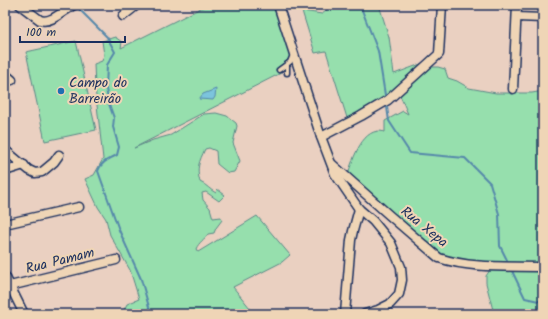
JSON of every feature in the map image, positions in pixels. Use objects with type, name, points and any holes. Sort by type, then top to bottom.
[{"type":"street","points":[[20,5],[44,22],[70,6]]},
{"type":"street","points":[[278,5],[335,174],[359,209],[372,221],[391,243],[401,267],[402,280],[399,294],[390,304],[365,314]]},
{"type":"street","points":[[321,136],[361,116],[388,100],[439,54],[442,5]]},
{"type":"street","points":[[513,89],[516,5]]},
{"type":"street","points":[[123,16],[131,7]]},
{"type":"street","points":[[516,16],[543,18]]},
{"type":"street","points":[[5,74],[12,80]]},
{"type":"street","points":[[5,150],[35,173],[42,172],[54,162],[59,155]]},
{"type":"street","name":"Rua Xepa","points":[[331,163],[439,258],[470,265],[543,267]]},
{"type":"street","points":[[5,171],[24,165]]},
{"type":"street","points":[[5,224],[79,207]]},
{"type":"street","points":[[345,314],[352,231],[359,209]]},
{"type":"street","name":"Rua Pamam","points":[[10,286],[116,260]]},
{"type":"street","points":[[5,276],[24,314]]},
{"type":"lane","points":[[279,70],[292,59],[294,54]]},
{"type":"lane","points":[[286,65],[287,73]]},
{"type":"green space","points":[[207,5],[276,5],[290,58],[276,69],[281,73],[134,148],[153,140],[171,135],[204,114],[216,113],[227,116],[236,123],[237,126],[233,143],[240,161],[234,172],[228,173],[217,164],[216,151],[209,148],[205,149],[199,165],[198,173],[200,182],[216,193],[217,189],[225,195],[219,201],[206,192],[202,193],[203,200],[210,208],[213,218],[221,217],[222,220],[214,233],[208,234],[196,249],[198,252],[257,216],[290,255],[282,262],[233,287],[250,308],[249,314],[122,314],[127,304],[139,299],[130,270],[110,235],[106,219],[98,207],[85,179],[94,175],[103,159],[94,64],[102,61],[104,55],[102,41],[115,37],[122,42],[121,48]]},
{"type":"green space","points":[[328,5],[379,5],[389,37],[394,74],[426,62],[395,90],[348,121],[326,51],[315,53],[302,11],[322,14],[326,11]]},
{"type":"green space","name":"Campo do Barreirão","points":[[76,41],[96,130],[45,141],[26,52]]},
{"type":"green space","points":[[429,67],[445,69],[448,78],[469,88],[496,93],[532,93],[543,91],[543,314],[494,314],[486,283],[486,276],[492,267],[457,260],[439,254],[348,174],[356,152],[365,138],[377,131],[385,132],[385,121],[403,111],[408,114],[399,93]]},
{"type":"water","points":[[216,89],[213,100],[199,99],[203,94]]},
{"type":"waterway","points":[[360,5],[378,51],[385,95]]},
{"type":"waterway","points":[[79,9],[107,37],[115,52],[107,65],[106,89],[114,118],[113,127],[119,147],[117,155],[103,163],[98,171],[119,230],[141,279],[151,314]]},
{"type":"waterway","points":[[387,107],[389,121],[410,153],[465,158],[490,183],[499,214],[500,246],[507,260]]},
{"type":"waterway","points":[[512,271],[525,298],[543,302]]},
{"type":"place","name":"Campo do Barreirão","points":[[61,91]]}]
